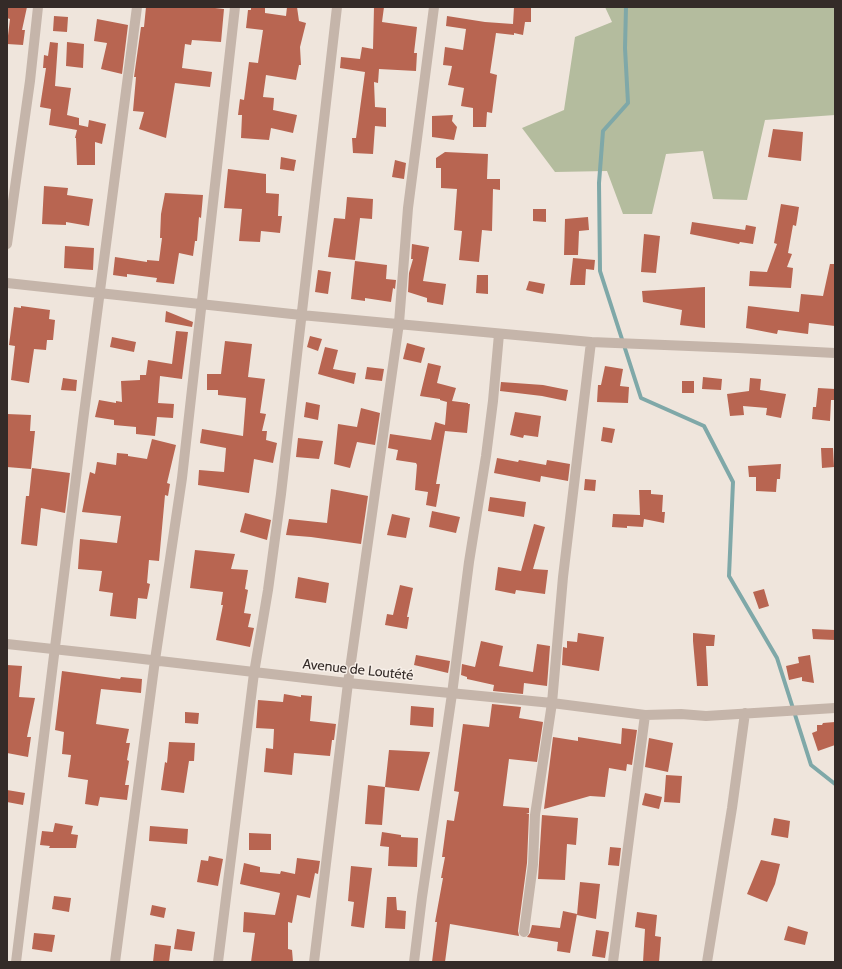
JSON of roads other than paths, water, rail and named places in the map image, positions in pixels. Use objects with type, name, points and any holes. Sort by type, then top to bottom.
[{"type":"street","points":[[7,244],[30,81],[38,7]]},
{"type":"street","points":[[16,962],[137,7]]},
{"type":"street","points":[[115,962],[155,660],[182,478],[236,7]]},
{"type":"street","points":[[218,962],[254,673],[268,590],[280,501],[337,7]]},
{"type":"street","points":[[314,962],[348,683],[399,323],[408,208],[434,7]]},
{"type":"street","points":[[7,283],[301,315],[399,323],[499,334],[545,336],[591,342],[835,353]]},
{"type":"street","points":[[414,962],[469,562],[486,456],[499,334]]},
{"type":"street","points":[[524,932],[533,864],[538,789],[552,703],[563,576],[591,342]]},
{"type":"street","name":"Avenue de Loutété","points":[[7,644],[155,660],[254,673],[552,703],[644,715],[681,714],[706,716],[835,708]]},
{"type":"street","points":[[707,962],[732,808],[745,713]]},
{"type":"street","points":[[613,962],[644,715]]},
{"type":"waterway","points":[[626,7],[625,48],[628,103],[603,131],[599,183],[600,271],[641,398],[704,426],[733,482],[729,576],[777,658],[811,765],[835,784]]}]
